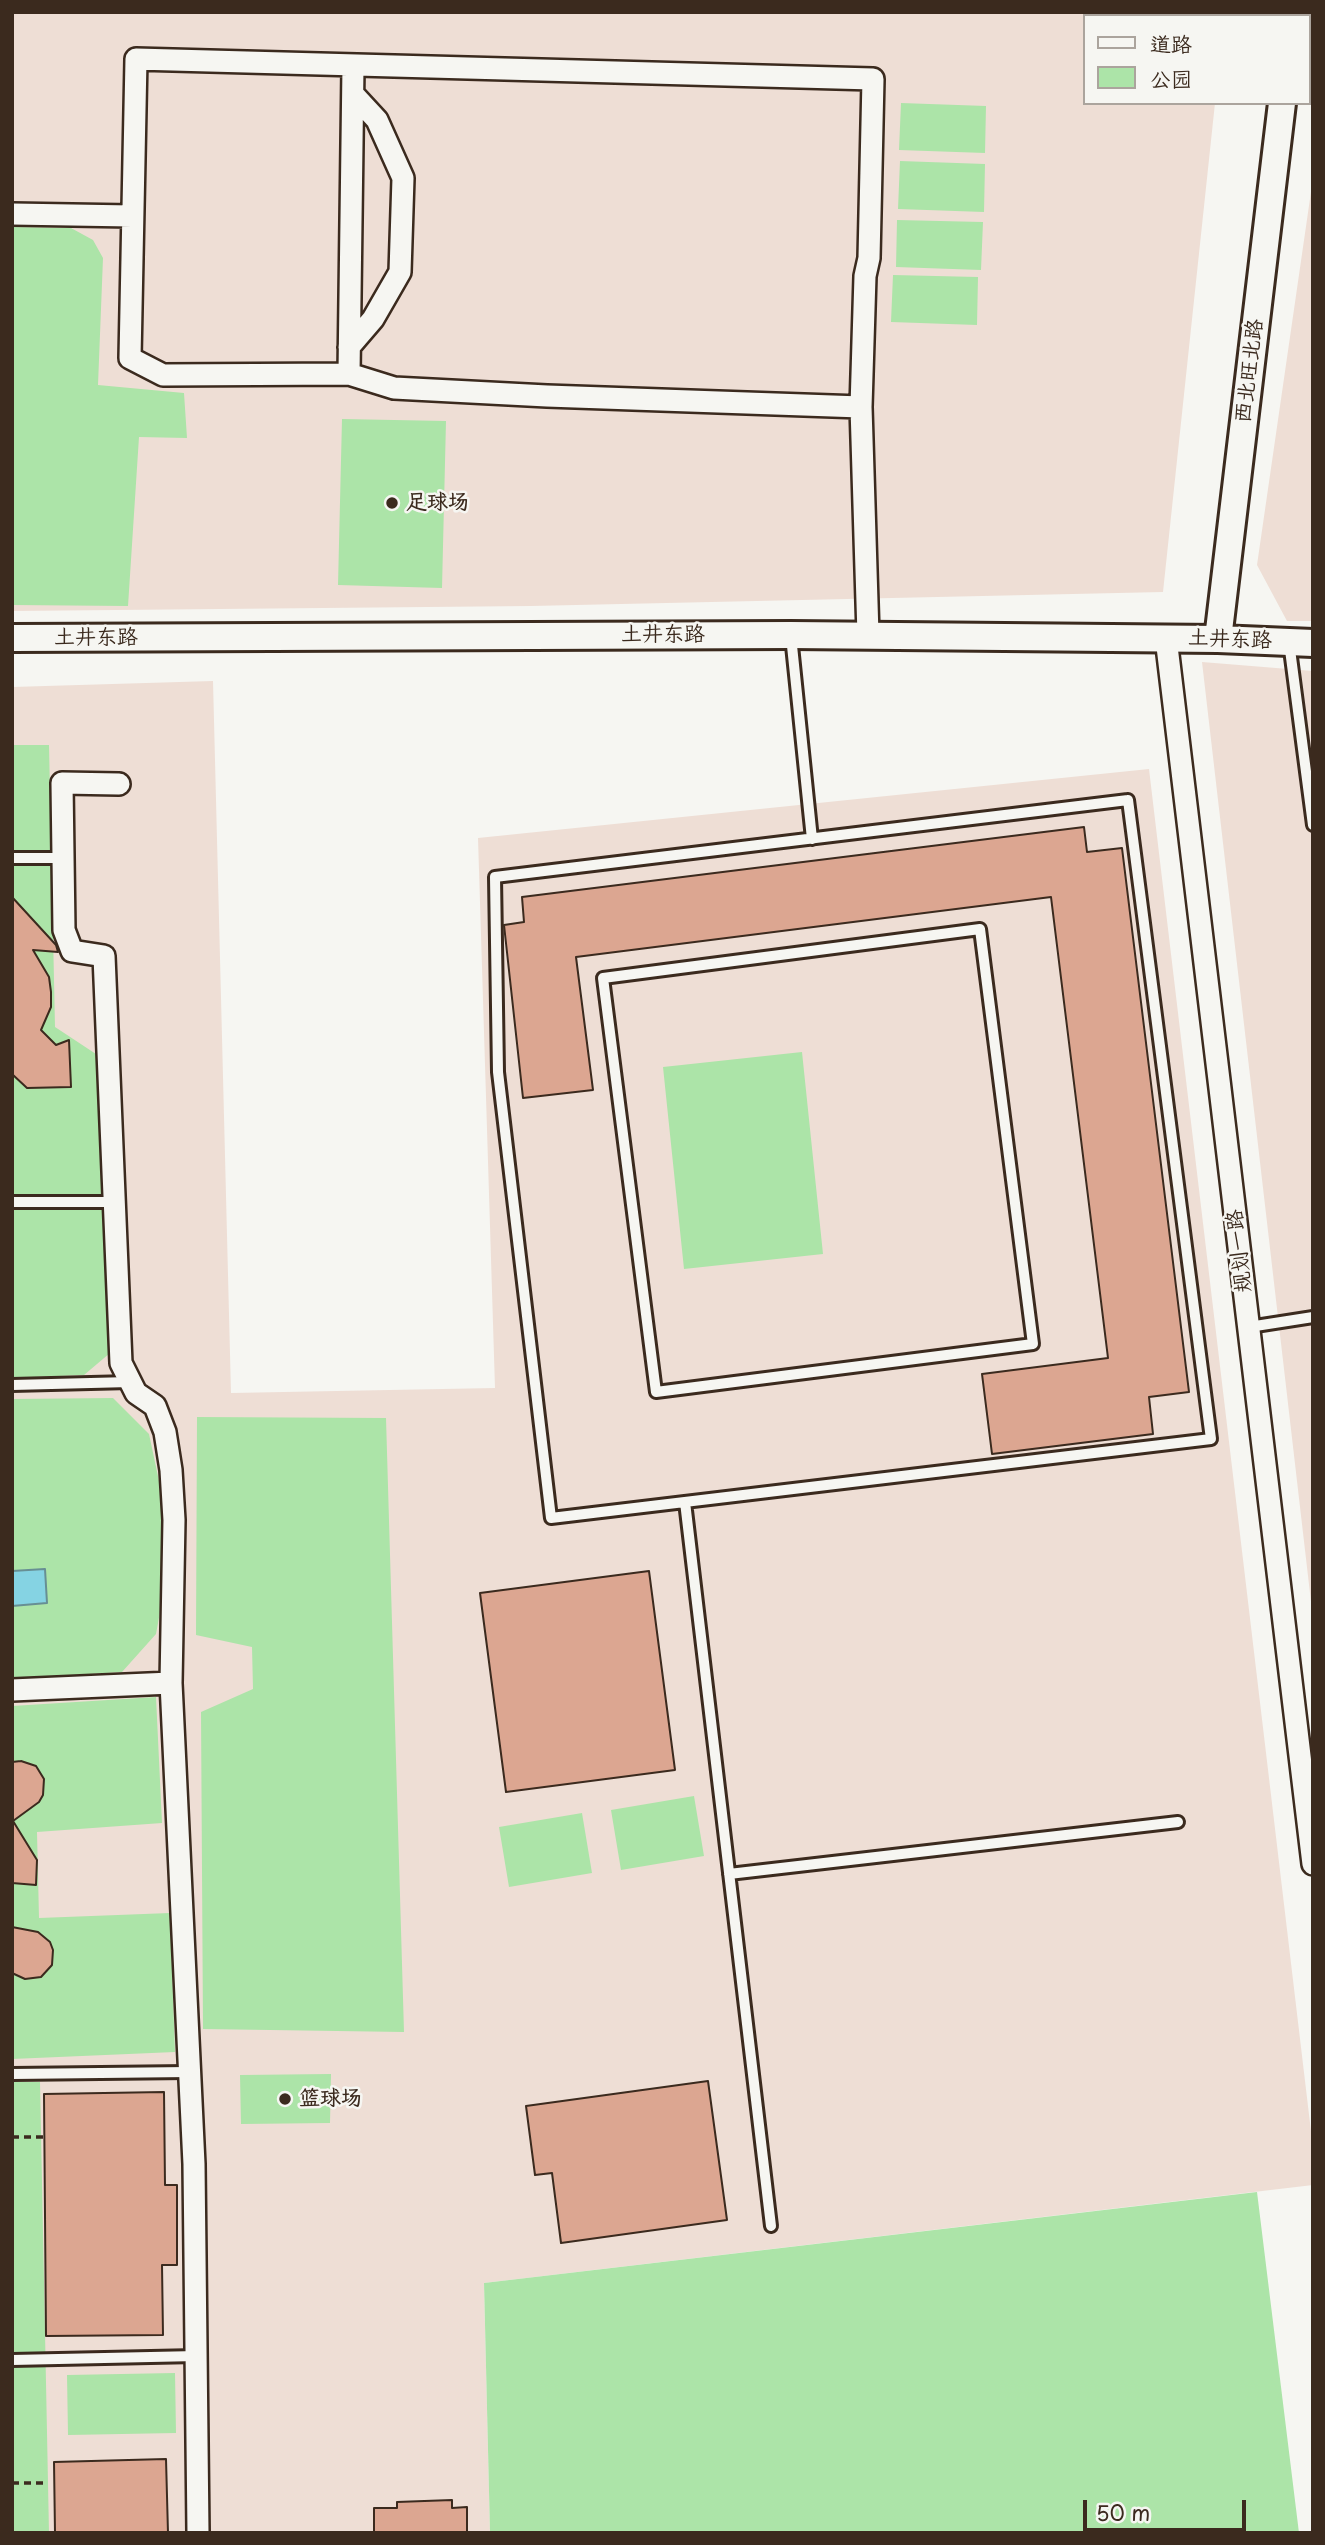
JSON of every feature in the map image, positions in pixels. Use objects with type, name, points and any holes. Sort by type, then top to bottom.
[{"type":"street","points":[[861,407],[394,388],[349,374],[163,375],[130,358],[136,60],[873,79],[869,258],[865,276],[861,407],[868,635]]},
{"type":"street","points":[[349,374],[353,66]]},
{"type":"street","points":[[349,347],[373,319],[400,272],[403,178],[377,120],[353,94]]},
{"type":"street","name":"西北旺北路","points":[[1218,639],[1282,105]]},
{"type":"street","points":[[12,214],[132,216]]},
{"type":"street","name":"土井东路","points":[[12,638],[868,635],[1166,638],[1301,643]]},
{"type":"street","name":"规划一路","points":[[1166,638],[1313,1864]]},
{"type":"street","points":[[119,784],[62,783],[64,930],[72,951],[104,956],[121,1363],[136,1393],[155,1406],[165,1432],[171,1470],[174,1520],[170,1683],[189,2072],[197,2356],[198,2533]]},
{"type":"street","points":[[12,1690],[170,1683]]},
{"type":"lane","points":[[791,635],[812,839]]},
{"type":"lane","points":[[1301,643],[1313,825]]},
{"type":"lane","points":[[1128,800],[1211,1439],[551,1518],[498,1072],[495,877],[812,839],[1128,800]]},
{"type":"lane","points":[[12,858],[63,858]]},
{"type":"lane","points":[[980,929],[1033,1344],[656,1392],[603,978],[980,929]]},
{"type":"lane","points":[[12,1202],[113,1202]]},
{"type":"lane","points":[[1249,1327],[1313,1317]]},
{"type":"lane","points":[[12,1385],[130,1382]]},
{"type":"lane","points":[[685,1502],[771,2226]]},
{"type":"lane","points":[[729,1874],[1178,1822]]},
{"type":"lane","points":[[12,2074],[189,2072]]},
{"type":"lane","points":[[12,2360],[197,2356]]},
{"type":"path","points":[[12,2137],[44,2137]]},
{"type":"path","points":[[12,2483],[47,2483]]},
{"type":"shaded area","points":[[12,12],[1224,12],[1084,14],[1084,105],[1215,105],[1163,592],[531,606],[12,611]]},
{"type":"shaded area","points":[[1313,178],[1313,621],[1287,621],[1257,565]]},
{"type":"shaded area","points":[[1202,662],[1313,671],[1313,1619]]},
{"type":"shaded area","points":[[213,681],[231,1393],[495,1388],[478,838],[1149,769],[1313,2148],[1313,2185],[484,2283],[490,2533],[12,2533],[12,687]]},
{"type":"green space","points":[[901,103],[986,106],[985,153],[899,150]]},
{"type":"green space","points":[[900,161],[985,164],[984,212],[898,209]]},
{"type":"green space","points":[[897,220],[983,222],[981,270],[896,267]]},
{"type":"green space","points":[[12,227],[71,228],[93,240],[103,258],[98,385],[184,393],[187,438],[139,437],[128,606],[12,605]]},
{"type":"green space","points":[[893,275],[978,277],[977,325],[891,322]]},
{"type":"green space","name":"足球场","points":[[342,419],[446,421],[442,588],[338,585]]},
{"type":"green space","points":[[12,745],[49,745],[55,1027],[102,1058],[110,1353],[84,1375],[12,1378]]},
{"type":"green space","points":[[802,1052],[823,1254],[684,1269],[663,1067]]},
{"type":"green space","points":[[113,1398],[149,1434],[162,1495],[162,1601],[156,1634],[122,1672],[12,1679],[12,1399]]},
{"type":"green space","points":[[197,1417],[386,1418],[404,2032],[203,2029],[201,1712],[253,1689],[252,1647],[196,1635]]},
{"type":"green space","points":[[156,1697],[162,1823],[37,1832],[39,1918],[170,1913],[175,2052],[12,2059],[12,1706]]},
{"type":"green space","points":[[694,1796],[704,1856],[621,1870],[611,1810]]},
{"type":"green space","points":[[582,1813],[592,1873],[509,1887],[499,1827]]},
{"type":"green space","name":"篮球场","points":[[331,2074],[330,2123],[241,2124],[240,2075]]},
{"type":"green space","points":[[12,2082],[40,2082],[49,2533],[12,2533]]},
{"type":"green space","points":[[1257,2192],[1299,2533],[490,2533],[484,2283]]},
{"type":"green space","points":[[175,2373],[176,2433],[68,2435],[67,2375]]},
{"type":"water","points":[[45,1569],[47,1603],[12,1606],[12,1571]]},
{"type":"building","points":[[1084,827],[1087,852],[1122,848],[1189,1392],[1149,1397],[1153,1434],[992,1454],[982,1374],[1108,1358],[1051,897],[576,957],[593,1090],[523,1098],[504,925],[524,922],[522,897]]},
{"type":"building","points":[[12,897],[56,945],[58,952],[33,950],[49,977],[51,992],[51,1007],[41,1030],[56,1045],[69,1040],[71,1087],[27,1088],[12,1074]]},
{"type":"building","points":[[649,1571],[675,1770],[506,1792],[480,1593]]},
{"type":"building","points":[[21,1761],[36,1766],[44,1779],[43,1795],[39,1802],[13,1821],[37,1860],[36,1885],[12,1883],[12,1762]]},
{"type":"building","points":[[12,1927],[38,1932],[50,1942],[53,1950],[52,1965],[41,1977],[25,1979],[12,1973]]},
{"type":"building","points":[[708,2081],[727,2220],[561,2243],[552,2173],[535,2175],[526,2106]]},
{"type":"building","points":[[164,2092],[165,2185],[177,2185],[177,2265],[162,2265],[163,2335],[46,2336],[44,2094]]},
{"type":"building","points":[[166,2459],[168,2533],[55,2533],[54,2462]]},
{"type":"building","points":[[452,2500],[452,2508],[467,2507],[467,2533],[374,2533],[374,2508],[397,2508],[397,2502]]},
{"type":"place","name":"足球场","points":[[392,503]]},
{"type":"place","name":"篮球场","points":[[285,2099]]}]
